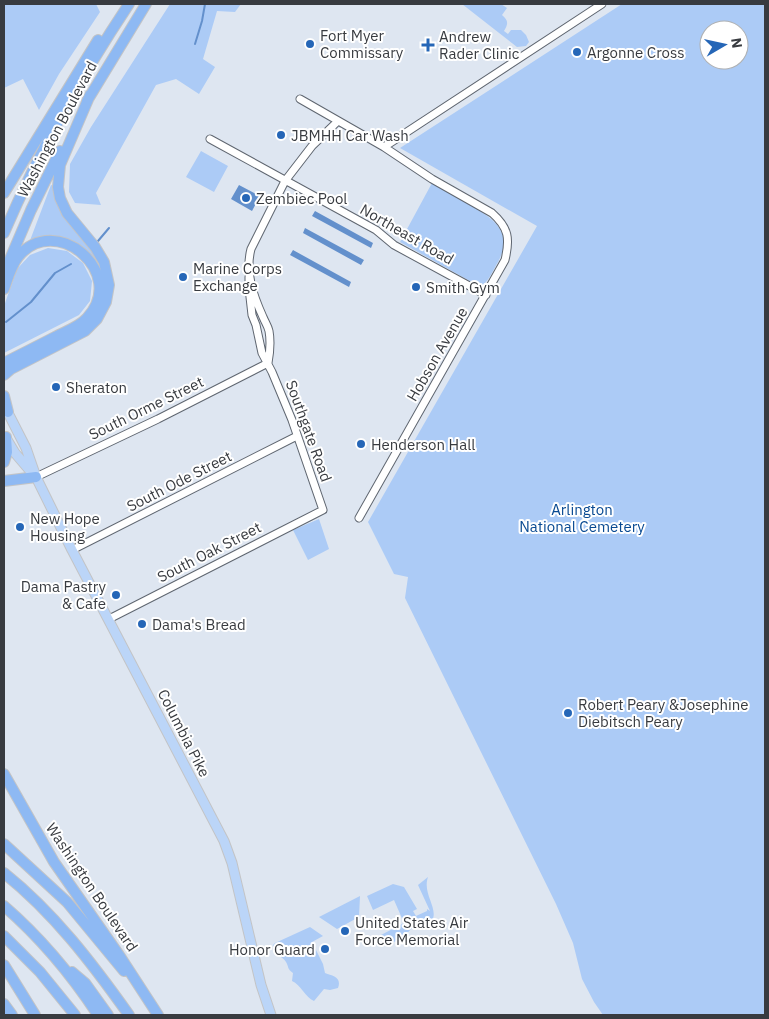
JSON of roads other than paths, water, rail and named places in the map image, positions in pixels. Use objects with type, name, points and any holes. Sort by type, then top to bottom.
[{"type":"highway","points":[[4,192],[83,62],[109,23],[127,4]]},
{"type":"highway","name":"Washington Boulevard","points":[[4,234],[32,173],[67,107],[127,4]]},
{"type":"highway","name":"Washington Boulevard","points":[[4,273],[46,179],[90,96],[146,4]]},
{"type":"highway","points":[[4,375],[11,369],[85,331],[97,319],[106,302],[109,285],[104,262],[95,247],[67,213],[60,198],[58,187],[60,165],[90,96]]},
{"type":"highway","points":[[4,289],[12,267],[22,253],[36,245],[54,242],[67,244],[84,254],[95,270],[99,287],[97,300],[92,311],[80,324],[4,363]]},
{"type":"highway","points":[[4,396],[6,408]]},
{"type":"highway","points":[[4,462],[7,452],[5,435]]},
{"type":"highway","points":[[4,481],[36,477]]},
{"type":"highway","name":"Washington Boulevard","points":[[4,774],[54,862],[120,955],[157,1014]]},
{"type":"highway","points":[[4,844],[68,902],[115,961],[142,990]]},
{"type":"highway","points":[[4,873],[62,928],[93,965],[129,1015]]},
{"type":"highway","points":[[4,906],[85,983],[108,1015]]},
{"type":"highway","points":[[4,936],[40,972],[74,1015]]},
{"type":"highway","points":[[55,956],[98,1015]]},
{"type":"highway","points":[[4,965],[35,1015]]},
{"type":"highway","points":[[4,1004],[12,1015]]},
{"type":"main road","name":"Columbia Pike","points":[[6,408],[26,448],[36,477],[72,550],[224,841],[232,863],[261,985],[271,1015]]},
{"type":"main road","name":"Columbia Pike","points":[[5,435],[15,453],[36,477]]},
{"type":"street","points":[[384,148],[602,4]]},
{"type":"street","name":"Hobson Avenue","points":[[300,99],[492,213],[507,232],[508,246],[505,260],[359,518]]},
{"type":"street","name":"Southgate Road","points":[[323,510],[297,436],[268,363],[262,353],[252,315],[248,260],[251,249],[286,181],[312,146],[338,122]]},
{"type":"street","name":"Northeast Road","points":[[210,139],[376,230],[394,244],[486,295]]},
{"type":"street","name":"Southgate Road","points":[[249,277],[263,318],[269,329],[270,348],[268,363]]},
{"type":"street","name":"South Orme Street","points":[[36,477],[158,419],[268,363]]},
{"type":"street","name":"South Ode Street","points":[[72,550],[297,436]]},
{"type":"street","name":"South Oak Street","points":[[109,619],[323,510]]},
{"type":"waterway","points":[[195,44],[205,4]]},
{"type":"waterway","points":[[98,241],[109,228]]},
{"type":"waterway","points":[[6,322],[31,302],[55,273],[71,264]]},
{"type":"place","name":"Fort Myer Commissary","points":[[310,44]]},
{"type":"place","name":"Andrew Rader Clinic","points":[[428,45]]},
{"type":"place","name":"Argonne Cross","points":[[577,52]]},
{"type":"place","name":"JBMHH Car Wash","points":[[281,135]]},
{"type":"place","name":"Zembiec Pool","points":[[246,198]]},
{"type":"place","name":"Marine Corps Exchange","points":[[183,277]]},
{"type":"place","name":"Smith Gym","points":[[416,287]]},
{"type":"place","name":"Sheraton","points":[[56,387]]},
{"type":"place","name":"Henderson Hall","points":[[361,444]]},
{"type":"place","name":"New Hope Housing","points":[[20,527]]},
{"type":"place","name":"Dama Pastry & Cafe","points":[[116,595]]},
{"type":"place","name":"Dama's Bread","points":[[142,624]]},
{"type":"place","name":"Robert Peary &Josephine Diebitsch Peary","points":[[568,713]]},
{"type":"place","name":"United States Air Force Memorial","points":[[345,931]]},
{"type":"place","name":"Honor Guard","points":[[325,949]]},
{"type":"park label","name":"Arlington National Cemetery","points":[[582,518]]}]
